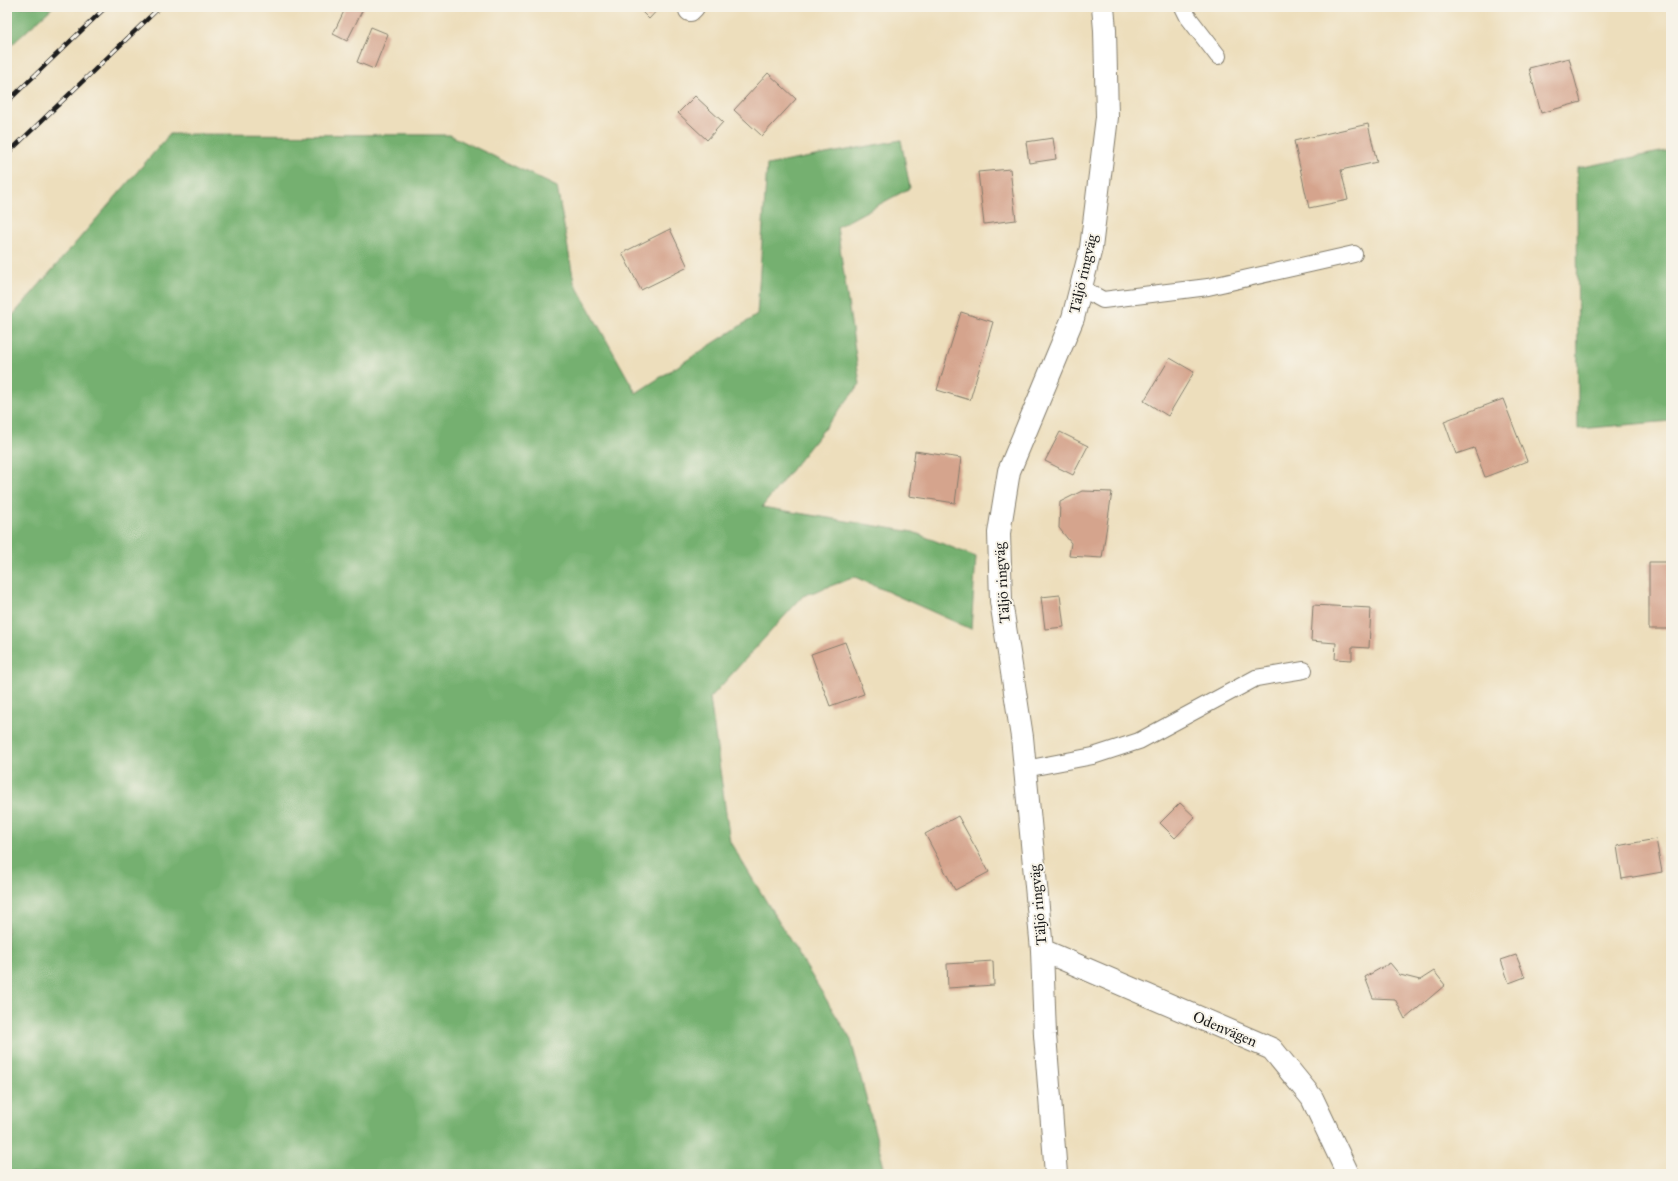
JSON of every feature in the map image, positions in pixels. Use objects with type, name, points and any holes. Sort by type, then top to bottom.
[{"type":"street","name":"Täljö ringväg","points":[[1056,1174],[1045,1035],[1042,950],[1021,729],[1001,601],[999,533],[1009,471],[1073,318],[1091,248],[1107,117],[1103,7]]},
{"type":"street","name":"Odenvägen","points":[[1042,950],[1272,1049],[1312,1098],[1348,1174]]},
{"type":"lane","points":[[1184,7],[1188,17],[1218,56]]},
{"type":"lane","points":[[1081,288],[1103,300],[1208,287],[1354,254]]},
{"type":"lane","points":[[1025,768],[1093,756],[1139,741],[1256,678],[1304,670]]},
{"type":"green space","points":[[7,7],[53,7],[7,49]]},
{"type":"green space","points":[[170,134],[450,135],[557,187],[574,282],[636,393],[757,315],[767,165],[901,140],[910,188],[837,227],[860,384],[762,507],[913,532],[976,557],[971,629],[855,577],[803,596],[710,698],[730,842],[851,1040],[886,1174],[7,1174],[7,322]]},
{"type":"green space","points":[[1671,150],[1671,421],[1578,429],[1577,168]]},
{"type":"building","points":[[346,7],[364,7],[347,41],[333,34]]},
{"type":"building","points":[[637,7],[660,7],[649,19]]},
{"type":"building","points":[[371,27],[388,34],[374,69],[357,62]]},
{"type":"building","points":[[1569,58],[1581,102],[1541,113],[1529,68]]},
{"type":"building","points":[[768,73],[796,99],[762,136],[734,110]]},
{"type":"building","points":[[695,96],[723,122],[707,140],[678,113]]},
{"type":"building","points":[[1368,124],[1377,162],[1341,170],[1348,200],[1309,208],[1294,141]]},
{"type":"building","points":[[1053,138],[1056,159],[1029,163],[1026,142]]},
{"type":"building","points":[[1010,169],[1016,220],[984,224],[978,172]]},
{"type":"building","points":[[670,229],[688,267],[641,290],[622,253]]},
{"type":"building","points":[[961,312],[993,322],[970,400],[937,390]]},
{"type":"building","points":[[1170,358],[1194,372],[1168,416],[1144,401]]},
{"type":"building","points":[[1503,399],[1527,461],[1485,477],[1474,448],[1456,454],[1444,421]]},
{"type":"building","points":[[1060,432],[1088,446],[1073,475],[1045,461]]},
{"type":"building","points":[[915,451],[961,458],[955,503],[909,496]]},
{"type":"building","points":[[1082,491],[1112,492],[1102,558],[1069,556],[1071,543],[1059,528],[1060,502]]},
{"type":"building","points":[[1649,562],[1671,562],[1671,629],[1649,629]]},
{"type":"building","points":[[1060,595],[1064,627],[1045,629],[1041,597]]},
{"type":"building","points":[[1313,605],[1371,608],[1369,648],[1352,647],[1352,660],[1335,659],[1336,643],[1311,641]]},
{"type":"building","points":[[845,642],[864,694],[830,706],[811,654]]},
{"type":"building","points":[[1180,803],[1195,817],[1175,838],[1160,823]]},
{"type":"building","points":[[958,816],[989,872],[955,890],[925,834]]},
{"type":"building","points":[[1656,839],[1662,872],[1622,879],[1617,846]]},
{"type":"building","points":[[1516,955],[1525,977],[1509,983],[1501,960]]},
{"type":"building","points":[[993,961],[994,985],[948,988],[947,964]]},
{"type":"building","points":[[1390,963],[1400,975],[1420,980],[1434,971],[1445,985],[1405,1019],[1395,999],[1373,998],[1365,977]]},
{"type":"railway","points":[[7,102],[106,7]]},
{"type":"railway","points":[[7,154],[160,7]]}]
